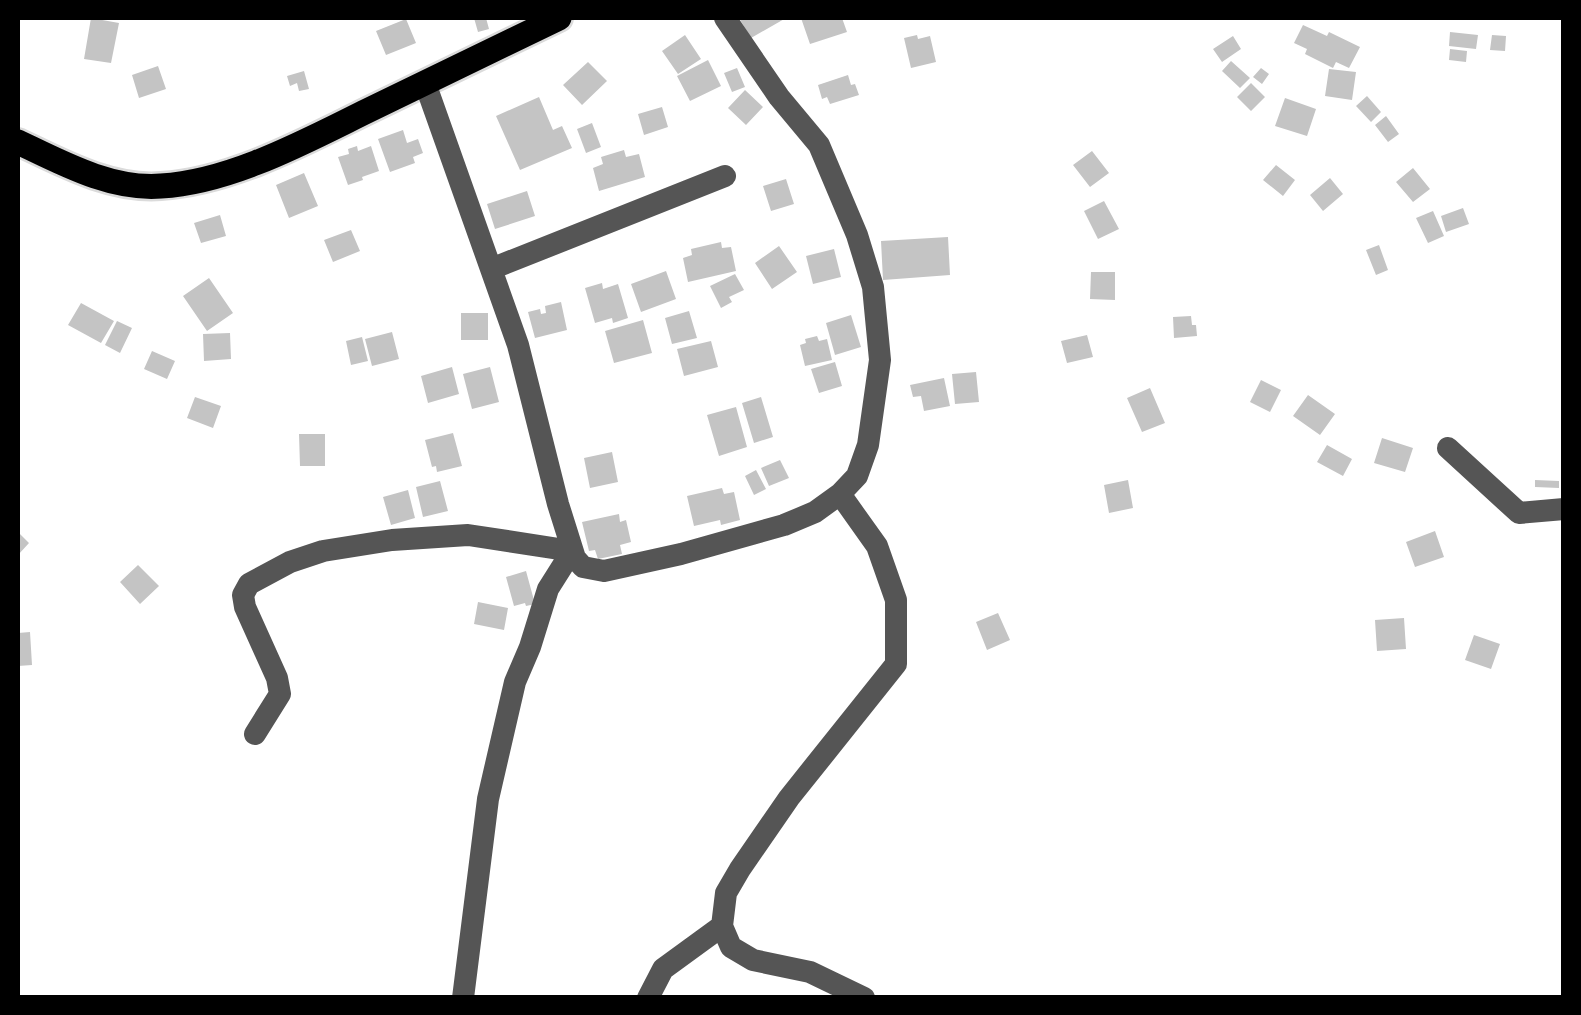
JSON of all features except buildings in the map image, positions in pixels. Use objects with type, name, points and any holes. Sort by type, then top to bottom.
[{"type":"main road","points":[[18,142],[73,168],[123,184],[160,186],[206,178],[276,155],[559,18]]},
{"type":"street","points":[[425,83],[518,345],[572,551],[582,567],[604,571],[784,526],[815,512],[857,476],[868,445],[880,360],[873,287],[857,235],[819,145],[725,18]]},
{"type":"street","points":[[491,269],[725,176]]},
{"type":"street","points":[[1448,448],[1519,513],[1564,509]]},
{"type":"street","points":[[840,494],[877,546],[896,600],[896,664],[789,798],[740,869],[726,893],[722,926],[731,947],[753,960],[810,972],[864,998]]},
{"type":"street","points":[[256,734],[280,694],[278,678],[245,607],[243,595],[249,584],[290,562],[323,551],[392,540],[468,535],[572,551]]},
{"type":"street","points":[[463,998],[488,799],[515,682],[548,590],[572,551]]},
{"type":"street","points":[[648,998],[663,969],[722,926]]}]
